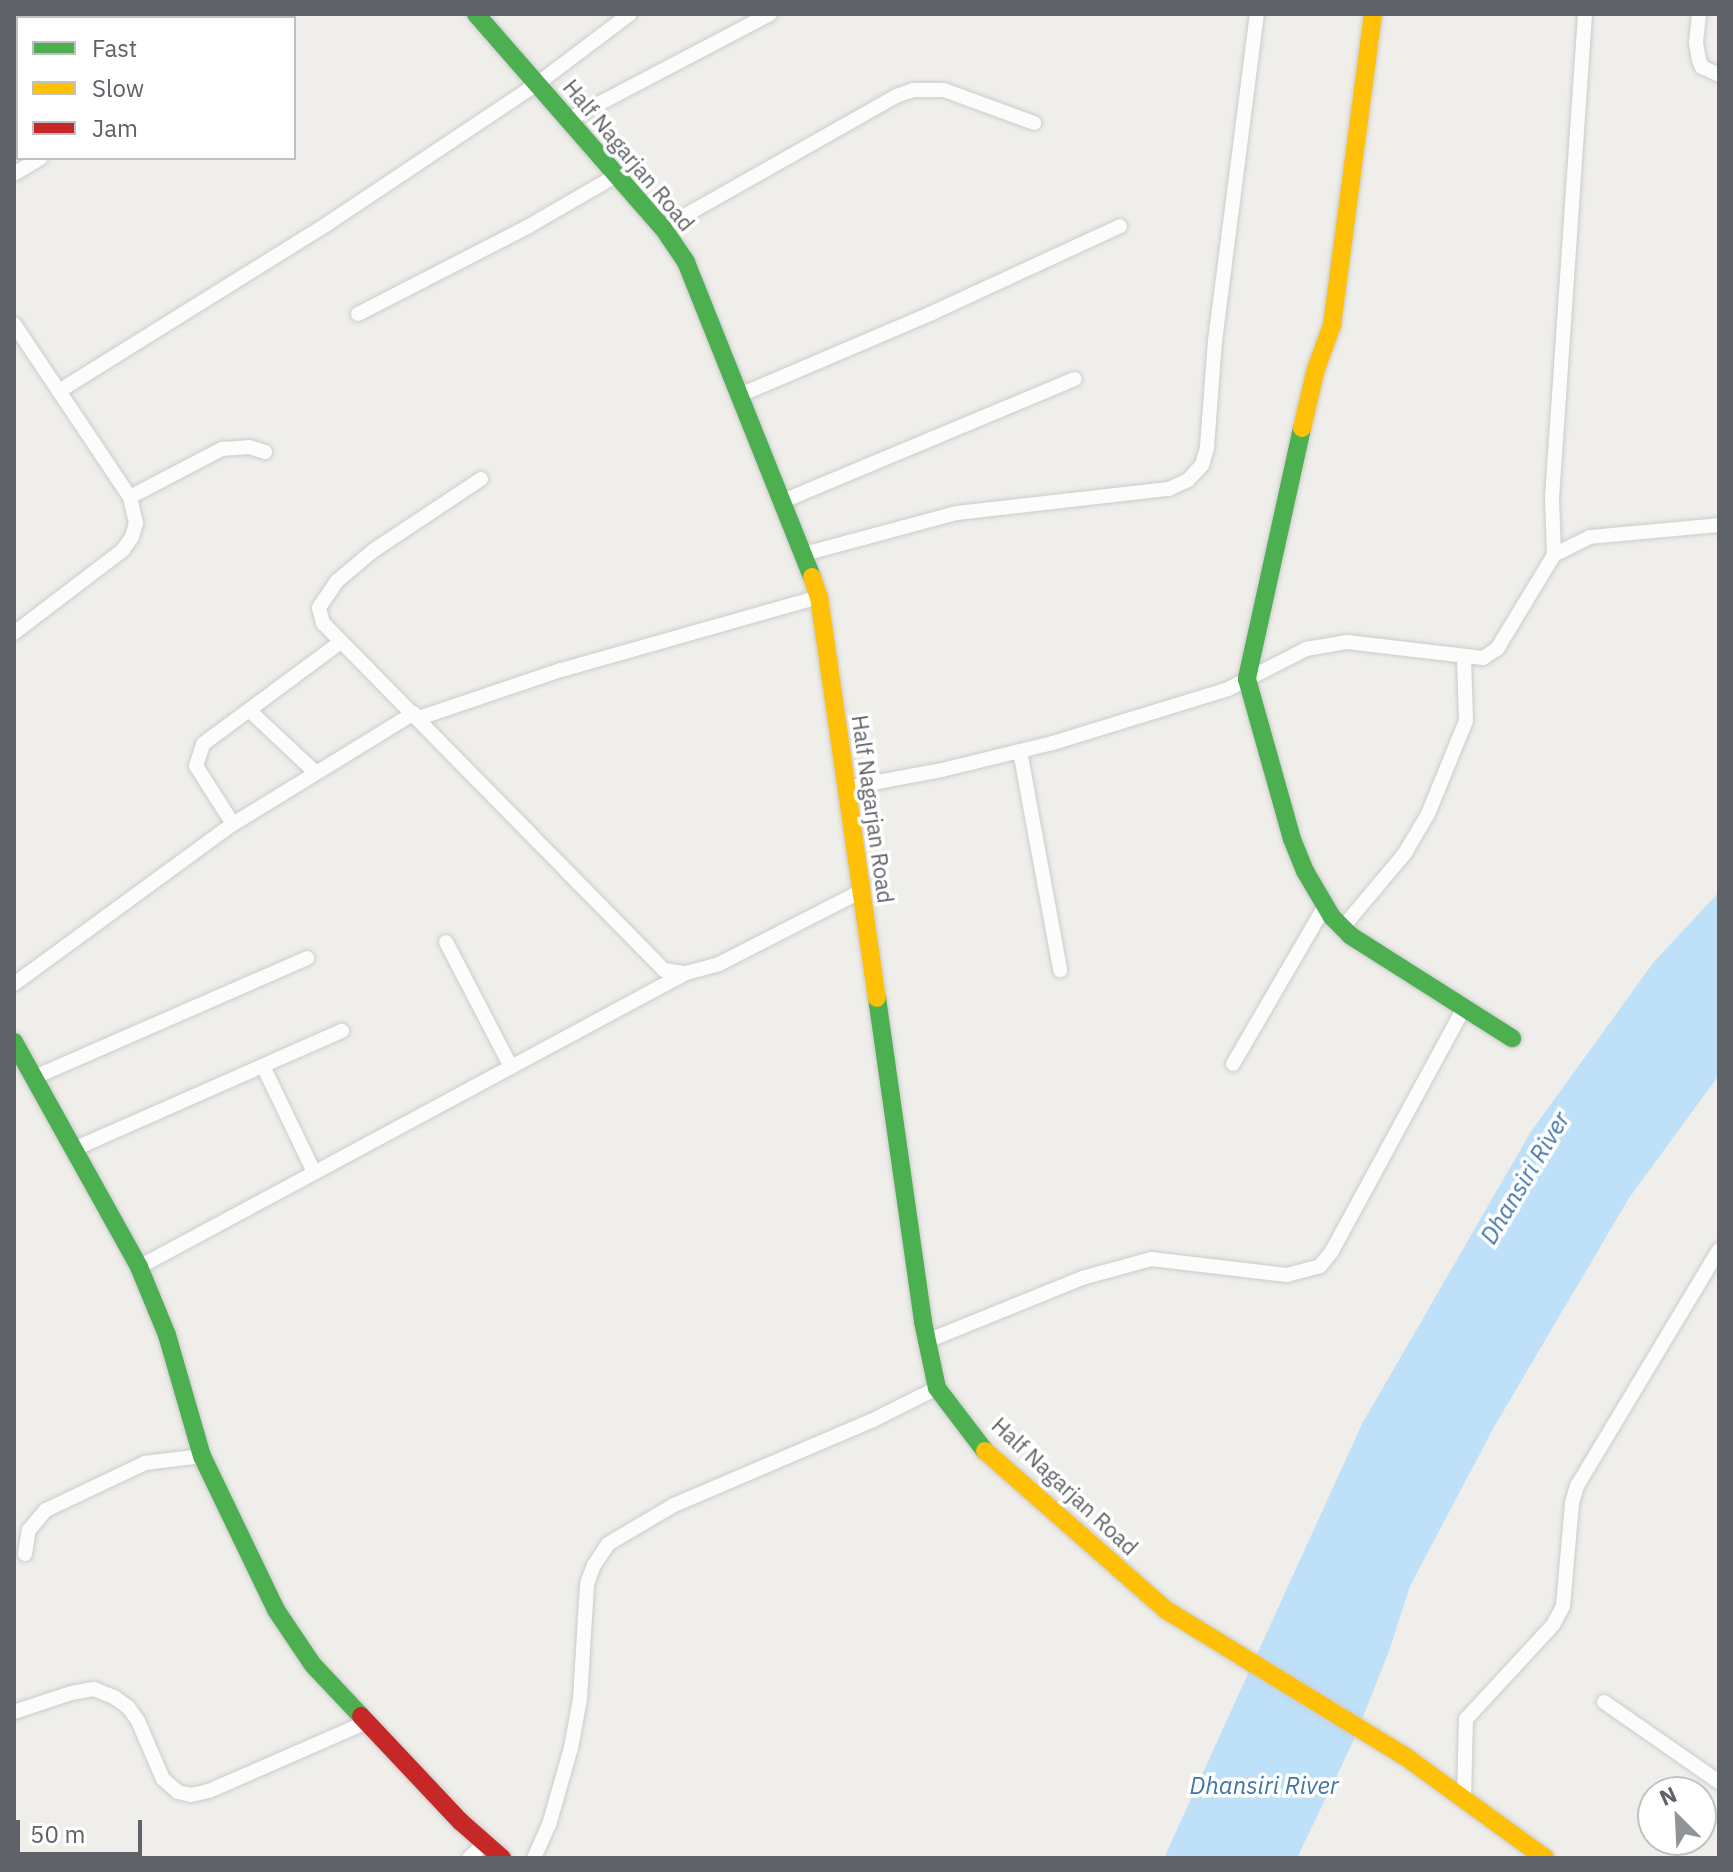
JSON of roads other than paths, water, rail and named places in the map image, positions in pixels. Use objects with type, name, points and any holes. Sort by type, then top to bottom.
[{"type":"main road","name":"Half Nagarjan Road","points":[[476,14],[663,228],[686,262],[819,597],[860,892],[927,1341],[937,1388],[985,1451],[1166,1610],[1406,1757],[1545,1858]]},
{"type":"main road","points":[[1373,14],[1332,325],[1316,369],[1274,543],[1247,679],[1292,839],[1325,906],[1343,927],[1512,1038]]},
{"type":"main road","points":[[14,1042],[139,1267],[167,1335],[202,1456],[234,1527],[300,1649],[484,1844],[502,1858]]},
{"type":"street","points":[[59,391],[327,224],[537,84],[630,14]]},
{"type":"street","points":[[568,120],[770,14]]},
{"type":"street","points":[[804,554],[957,513],[1169,489],[1188,480],[1202,465],[1257,14]]},
{"type":"street","points":[[1554,555],[1552,498],[1585,14]]},
{"type":"street","points":[[1699,14],[1696,43],[1699,60],[1702,67],[1719,75]]},
{"type":"street","points":[[663,228],[896,96],[913,90],[944,90],[1034,123]]},
{"type":"street","points":[[14,174],[38,160]]},
{"type":"street","points":[[358,314],[529,226],[617,175]]},
{"type":"street","points":[[740,395],[932,313],[1120,226]]},
{"type":"street","points":[[14,324],[130,497],[136,523],[132,537],[123,550],[14,633]]},
{"type":"street","points":[[783,501],[1075,379]]},
{"type":"street","points":[[130,497],[222,449],[249,447],[265,452]]},
{"type":"street","points":[[481,479],[374,550],[337,581],[319,608],[323,623],[664,970],[686,973]]},
{"type":"street","points":[[846,788],[1020,751],[1228,689],[1306,649],[1347,642],[1483,658],[1497,649],[1554,555],[1590,537],[1719,525]]},
{"type":"street","points":[[14,984],[233,824],[416,716],[561,670],[819,597]]},
{"type":"street","points":[[233,824],[196,766],[203,744],[251,712],[341,642]]},
{"type":"street","points":[[1343,927],[1405,853],[1428,814],[1466,721],[1464,656]]},
{"type":"street","points":[[251,712],[316,773]]},
{"type":"street","points":[[1020,751],[1060,970]]},
{"type":"street","points":[[139,1267],[686,973],[719,964],[860,892]]},
{"type":"street","points":[[1233,1064],[1325,906]]},
{"type":"street","points":[[446,942],[511,1067]]},
{"type":"street","points":[[35,1077],[307,958]]},
{"type":"street","points":[[927,1341],[1082,1278],[1151,1259],[1287,1275],[1320,1266],[1332,1251],[1464,1008]]},
{"type":"street","points":[[74,1149],[342,1031]]},
{"type":"street","points":[[263,1066],[314,1172]]},
{"type":"street","points":[[1464,1799],[1466,1719],[1553,1625],[1563,1606],[1572,1503],[1577,1486],[1719,1250]]},
{"type":"street","points":[[534,1858],[549,1825],[575,1726],[580,1699],[587,1584],[594,1565],[608,1544],[674,1505],[871,1421],[937,1388]]},
{"type":"street","points":[[25,1554],[29,1530],[46,1510],[145,1463],[202,1456]]},
{"type":"street","points":[[14,1712],[71,1693],[94,1689],[114,1697],[128,1707],[138,1721],[163,1779],[178,1792],[191,1795],[209,1791],[367,1722]]},
{"type":"street","points":[[1604,1702],[1719,1782]]},
{"type":"street","points":[[469,1858],[484,1844]]},
{"type":"water","name":"Dhansiri River","points":[[1719,892],[1719,1075],[1629,1198],[1494,1427],[1410,1586],[1389,1651],[1353,1742],[1297,1858],[1164,1858],[1362,1424],[1530,1133],[1653,963]]}]
